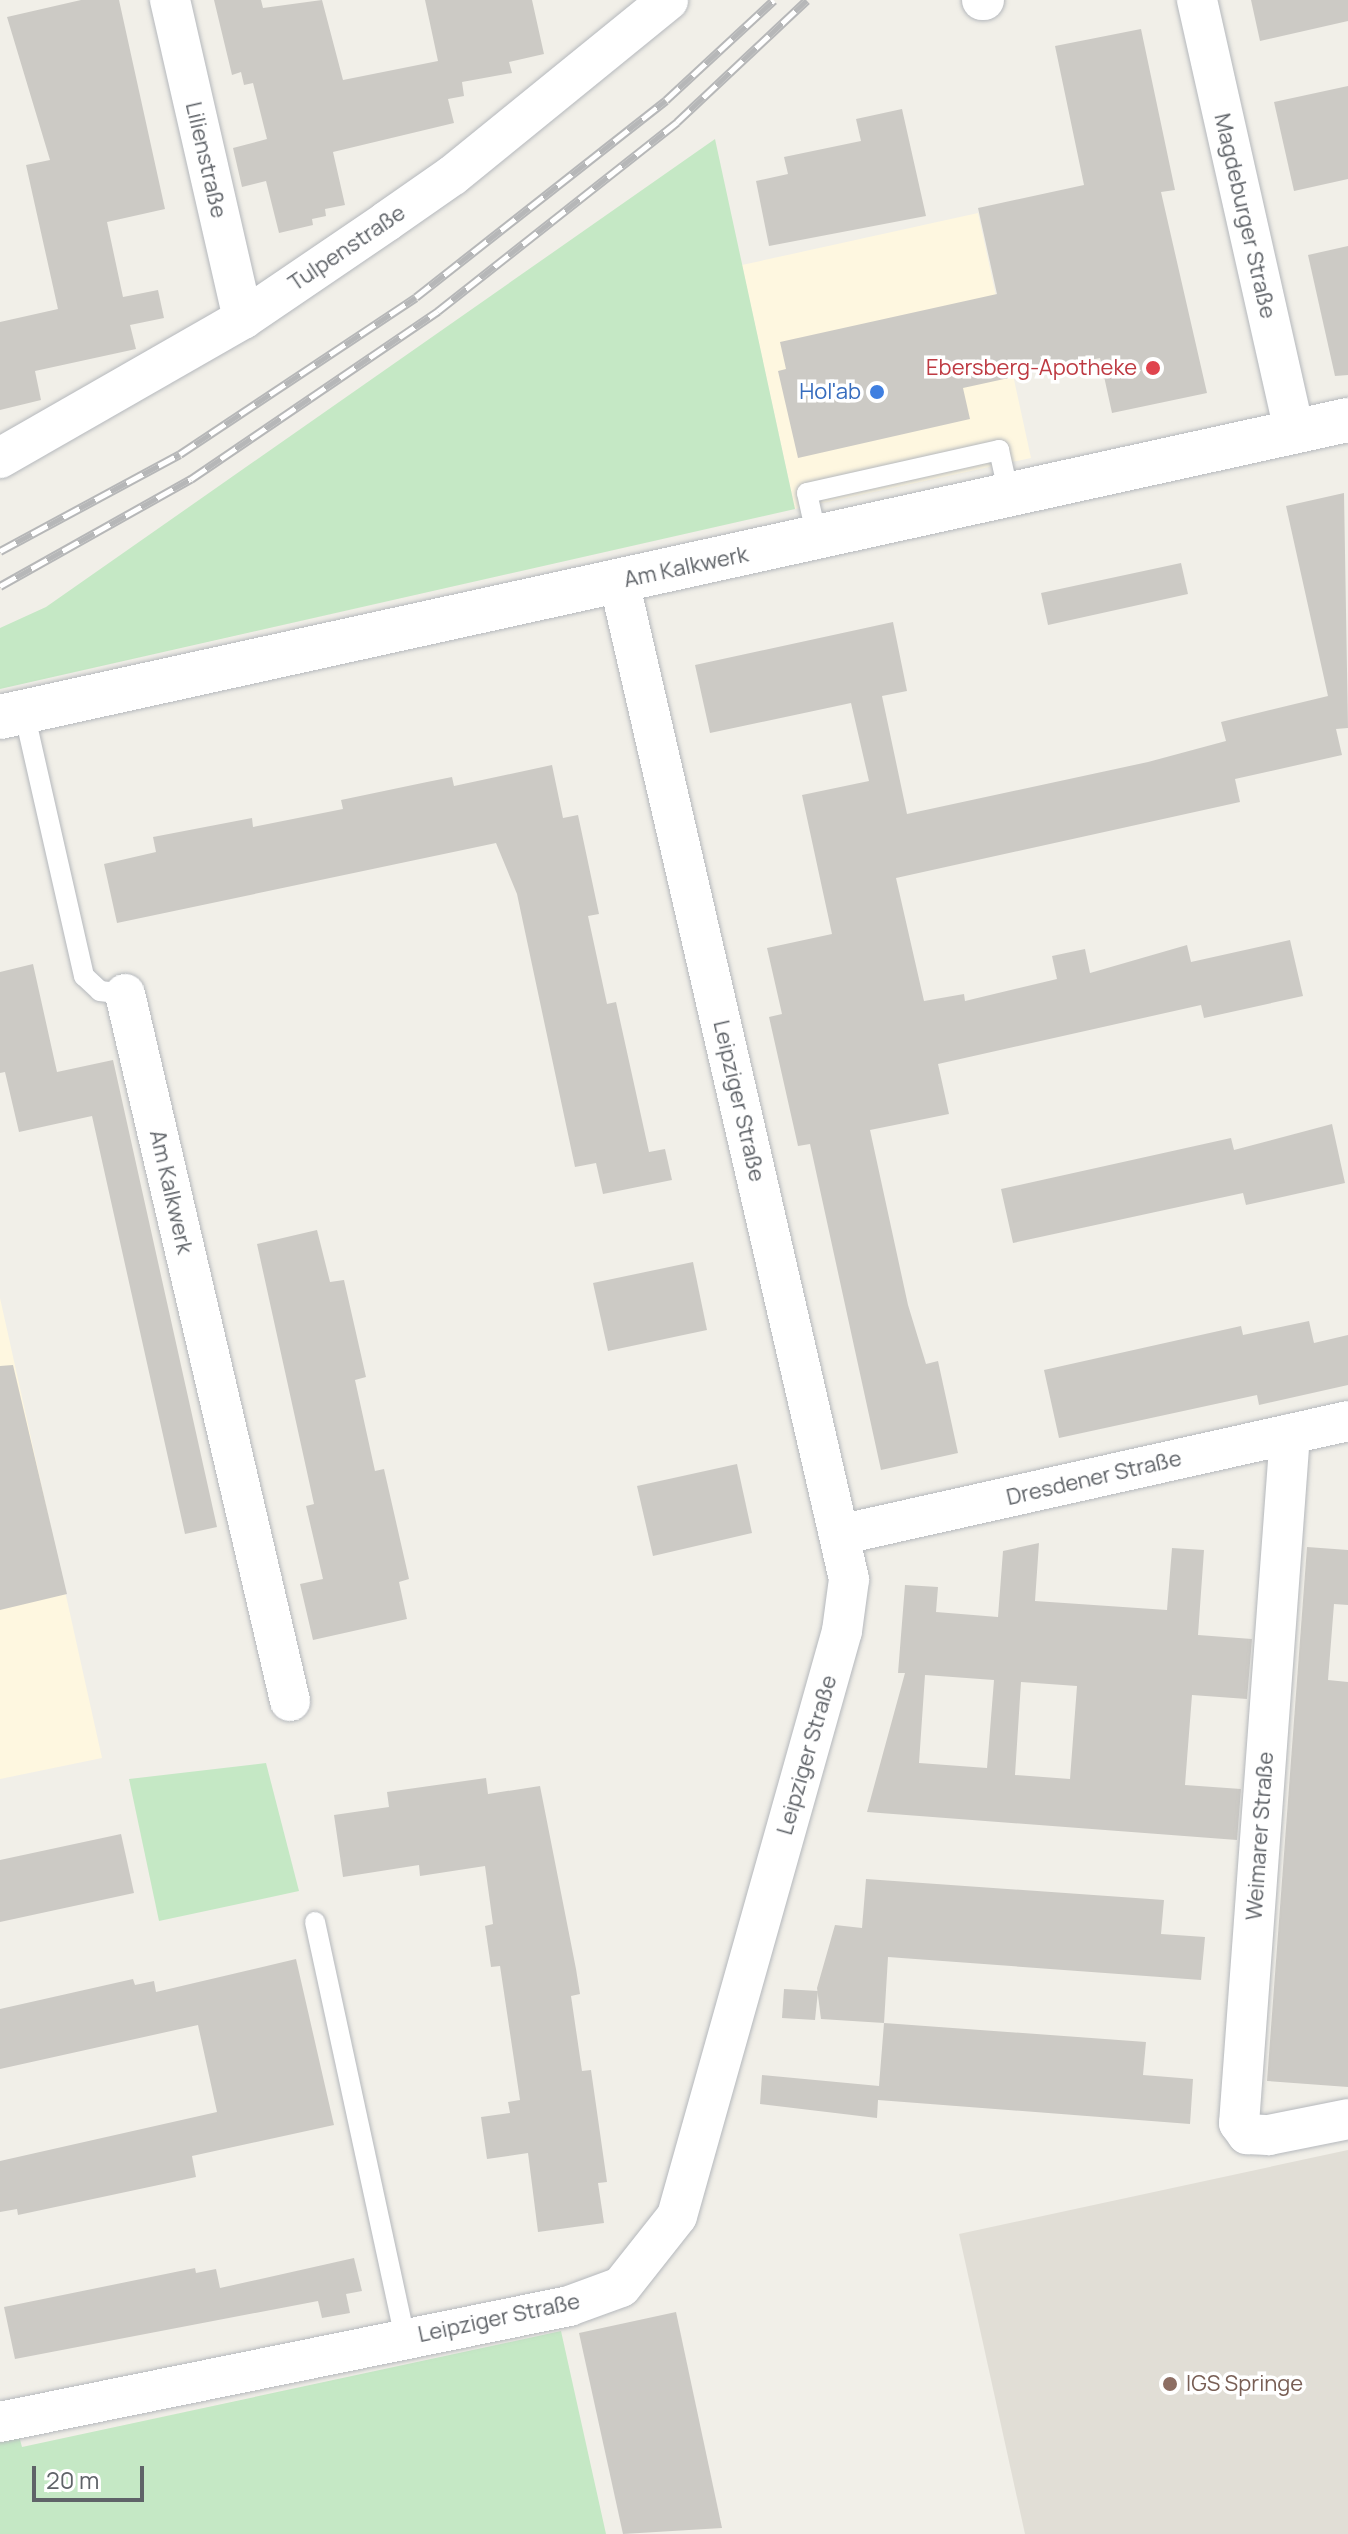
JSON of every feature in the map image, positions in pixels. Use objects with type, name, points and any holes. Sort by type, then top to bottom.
[{"type":"street","name":"Lilienstraße","points":[[170,0],[243,319]]},
{"type":"street","name":"Tulpenstraße","points":[[0,458],[243,319],[453,175],[668,0]]},
{"type":"street","name":"Magdeburger Straße","points":[[1197,0],[1294,432]]},
{"type":"street","name":"Am Kalkwerk","points":[[12,714],[1348,420]]},
{"type":"street","name":"Leipziger Straße","points":[[0,2422],[569,2306],[621,2287],[677,2216],[842,1631],[849,1579],[619,581]]},
{"type":"street","name":"Am Kalkwerk","points":[[125,994],[290,1701]]},
{"type":"street","name":"Dresdener Straße","points":[[839,1535],[1348,1421]]},
{"type":"street","name":"Weimarer Straße","points":[[1290,1434],[1239,2123],[1247,2134],[1269,2135],[1348,2119]]},
{"type":"lane","name":"Am Kalkwerk","points":[[12,714],[84,976],[100,991],[125,994]]},
{"type":"lane","points":[[315,1922],[405,2338]]},
{"type":"shaded area","points":[[978,213],[1031,458],[795,509],[742,265]]},
{"type":"shaded area","points":[[0,1298],[102,1758],[0,1779]]},
{"type":"shaded area","name":"IGS Springe","points":[[1348,2150],[1348,2534],[1025,2534],[959,2234]]},
{"type":"green space","points":[[715,139],[795,509],[0,689],[0,628],[46,607]]},
{"type":"green space","points":[[266,1763],[299,1891],[159,1921],[129,1779]]},
{"type":"green space","points":[[561,2331],[606,2534],[0,2534],[0,2441],[19,2436],[22,2447]]},
{"type":"building","points":[[81,0],[119,0],[165,209],[107,222],[123,297],[158,290],[164,318],[130,325],[136,349],[35,371],[41,400],[0,410],[0,322],[58,309],[26,165],[50,160],[7,17]]},
{"type":"building","points":[[214,0],[261,0],[263,8],[322,0],[343,80],[438,61],[425,0],[532,0],[544,54],[509,62],[512,73],[462,82],[464,96],[448,99],[454,123],[333,152],[345,205],[325,209],[326,216],[312,219],[313,225],[279,233],[266,181],[242,187],[233,148],[267,139],[253,83],[244,85],[241,72],[232,75]]},
{"type":"building","points":[[1251,0],[1348,0],[1348,21],[1260,41]]},
{"type":"building","points":[[1141,29],[1175,190],[1161,192],[1207,393],[1112,413],[1100,358],[963,388],[970,419],[798,458],[778,371],[786,369],[780,342],[997,294],[978,208],[1084,185],[1055,46]]},
{"type":"building","points":[[1348,86],[1348,179],[1294,191],[1274,102]]},
{"type":"building","points":[[902,109],[926,216],[769,246],[756,181],[788,174],[784,157],[861,141],[856,119]]},
{"type":"building","points":[[1348,246],[1348,375],[1335,376],[1308,255]]},
{"type":"building","points":[[1344,493],[1348,728],[1336,729],[1342,755],[1235,779],[1240,802],[896,878],[924,1001],[964,994],[965,1001],[1057,979],[1052,956],[1085,949],[1090,973],[1187,945],[1191,962],[1290,940],[1303,996],[1204,1018],[1201,1005],[938,1064],[949,1114],[870,1130],[908,1305],[926,1364],[938,1361],[958,1453],[881,1470],[810,1144],[798,1146],[769,1017],[782,1014],[767,948],[832,934],[802,795],[869,781],[851,703],[710,733],[695,665],[893,622],[907,691],[882,696],[907,814],[1148,762],[1226,741],[1221,722],[1328,696],[1286,506]]},
{"type":"building","points":[[1181,563],[1188,594],[1048,625],[1041,593]]},
{"type":"building","points":[[552,765],[563,818],[578,815],[599,914],[588,916],[607,1004],[616,1002],[649,1152],[665,1149],[672,1180],[603,1194],[596,1163],[575,1167],[517,894],[496,843],[117,923],[104,864],[156,852],[153,837],[252,818],[253,827],[343,809],[341,800],[427,782],[452,777],[454,786]]},
{"type":"building","points":[[33,964],[57,1072],[113,1060],[217,1527],[185,1534],[92,1116],[19,1132],[5,1072],[0,1073],[0,972]]},
{"type":"building","points":[[1332,1124],[1345,1183],[1246,1205],[1243,1193],[1013,1243],[1001,1189],[1231,1138],[1234,1150]]},
{"type":"building","points":[[317,1230],[330,1282],[344,1280],[366,1377],[355,1380],[375,1471],[384,1469],[409,1579],[399,1582],[407,1619],[313,1640],[300,1584],[323,1579],[306,1506],[314,1504],[257,1244]]},
{"type":"building","points":[[693,1262],[707,1330],[608,1351],[593,1283]]},
{"type":"building","points":[[1309,1321],[1314,1343],[1348,1335],[1348,1385],[1259,1405],[1257,1395],[1059,1438],[1044,1370],[1241,1326],[1243,1335]]},
{"type":"building","points":[[13,1365],[67,1594],[0,1610],[0,1366]]},
{"type":"building","points":[[737,1464],[752,1533],[653,1556],[637,1486]]},
{"type":"building","points":[[1039,1543],[1035,1601],[1167,1610],[1172,1548],[1204,1550],[1198,1635],[1252,1639],[1247,1699],[1192,1695],[1185,1785],[1241,1789],[1237,1840],[867,1812],[905,1673],[898,1673],[905,1585],[938,1587],[936,1612],[998,1617],[1003,1551]],"holes":[[[925,1675],[994,1680],[987,1768],[919,1763]],[[1021,1682],[1077,1686],[1070,1779],[1015,1775]]]},
{"type":"building","points":[[1307,1547],[1348,1550],[1348,1605],[1334,1604],[1328,1680],[1348,1682],[1348,2087],[1267,2081]]},
{"type":"building","points":[[486,1778],[488,1794],[540,1786],[580,1994],[571,1996],[582,2071],[591,2070],[607,2182],[598,2183],[604,2223],[538,2232],[528,2153],[487,2159],[481,2117],[510,2113],[508,2102],[520,2100],[500,1966],[491,1967],[485,1926],[493,1924],[485,1866],[420,1876],[419,1865],[343,1877],[334,1815],[389,1807],[387,1792]]},
{"type":"building","points":[[121,1834],[134,1893],[0,1922],[0,1860]]},
{"type":"building","points":[[866,1879],[1164,1900],[1161,1934],[1205,1937],[1201,1980],[888,1957],[884,2023],[821,2019],[817,1988],[835,1925],[862,1928]]},
{"type":"building","points":[[296,1959],[334,2125],[192,2156],[196,2177],[18,2215],[17,2209],[0,2212],[0,2161],[217,2112],[198,2025],[0,2069],[0,2009],[133,1979],[135,1985],[154,1981],[156,1992]]},
{"type":"building","points":[[784,1989],[818,1991],[815,2020],[782,2018]]},
{"type":"building","points":[[884,2023],[1146,2042],[1143,2075],[1193,2079],[1190,2124],[878,2100],[877,2118],[760,2104],[762,2075],[879,2086]]},
{"type":"building","points":[[354,2258],[362,2291],[346,2294],[350,2313],[322,2318],[318,2301],[15,2359],[4,2307],[195,2268],[196,2273],[216,2269],[220,2288]]},
{"type":"building","points":[[676,2312],[722,2528],[623,2534],[579,2333]]},
{"type":"railway","points":[[0,551],[180,454],[416,297],[666,100],[774,0]]},
{"type":"railway","points":[[0,586],[191,479],[438,311],[677,122],[807,0]]},
{"type":"place","name":"Ebersberg-Apotheke","points":[[1153,368]]},
{"type":"place","name":"Hol'ab","points":[[877,392]]},
{"type":"place","name":"IGS Springe","points":[[1170,2384]]}]
